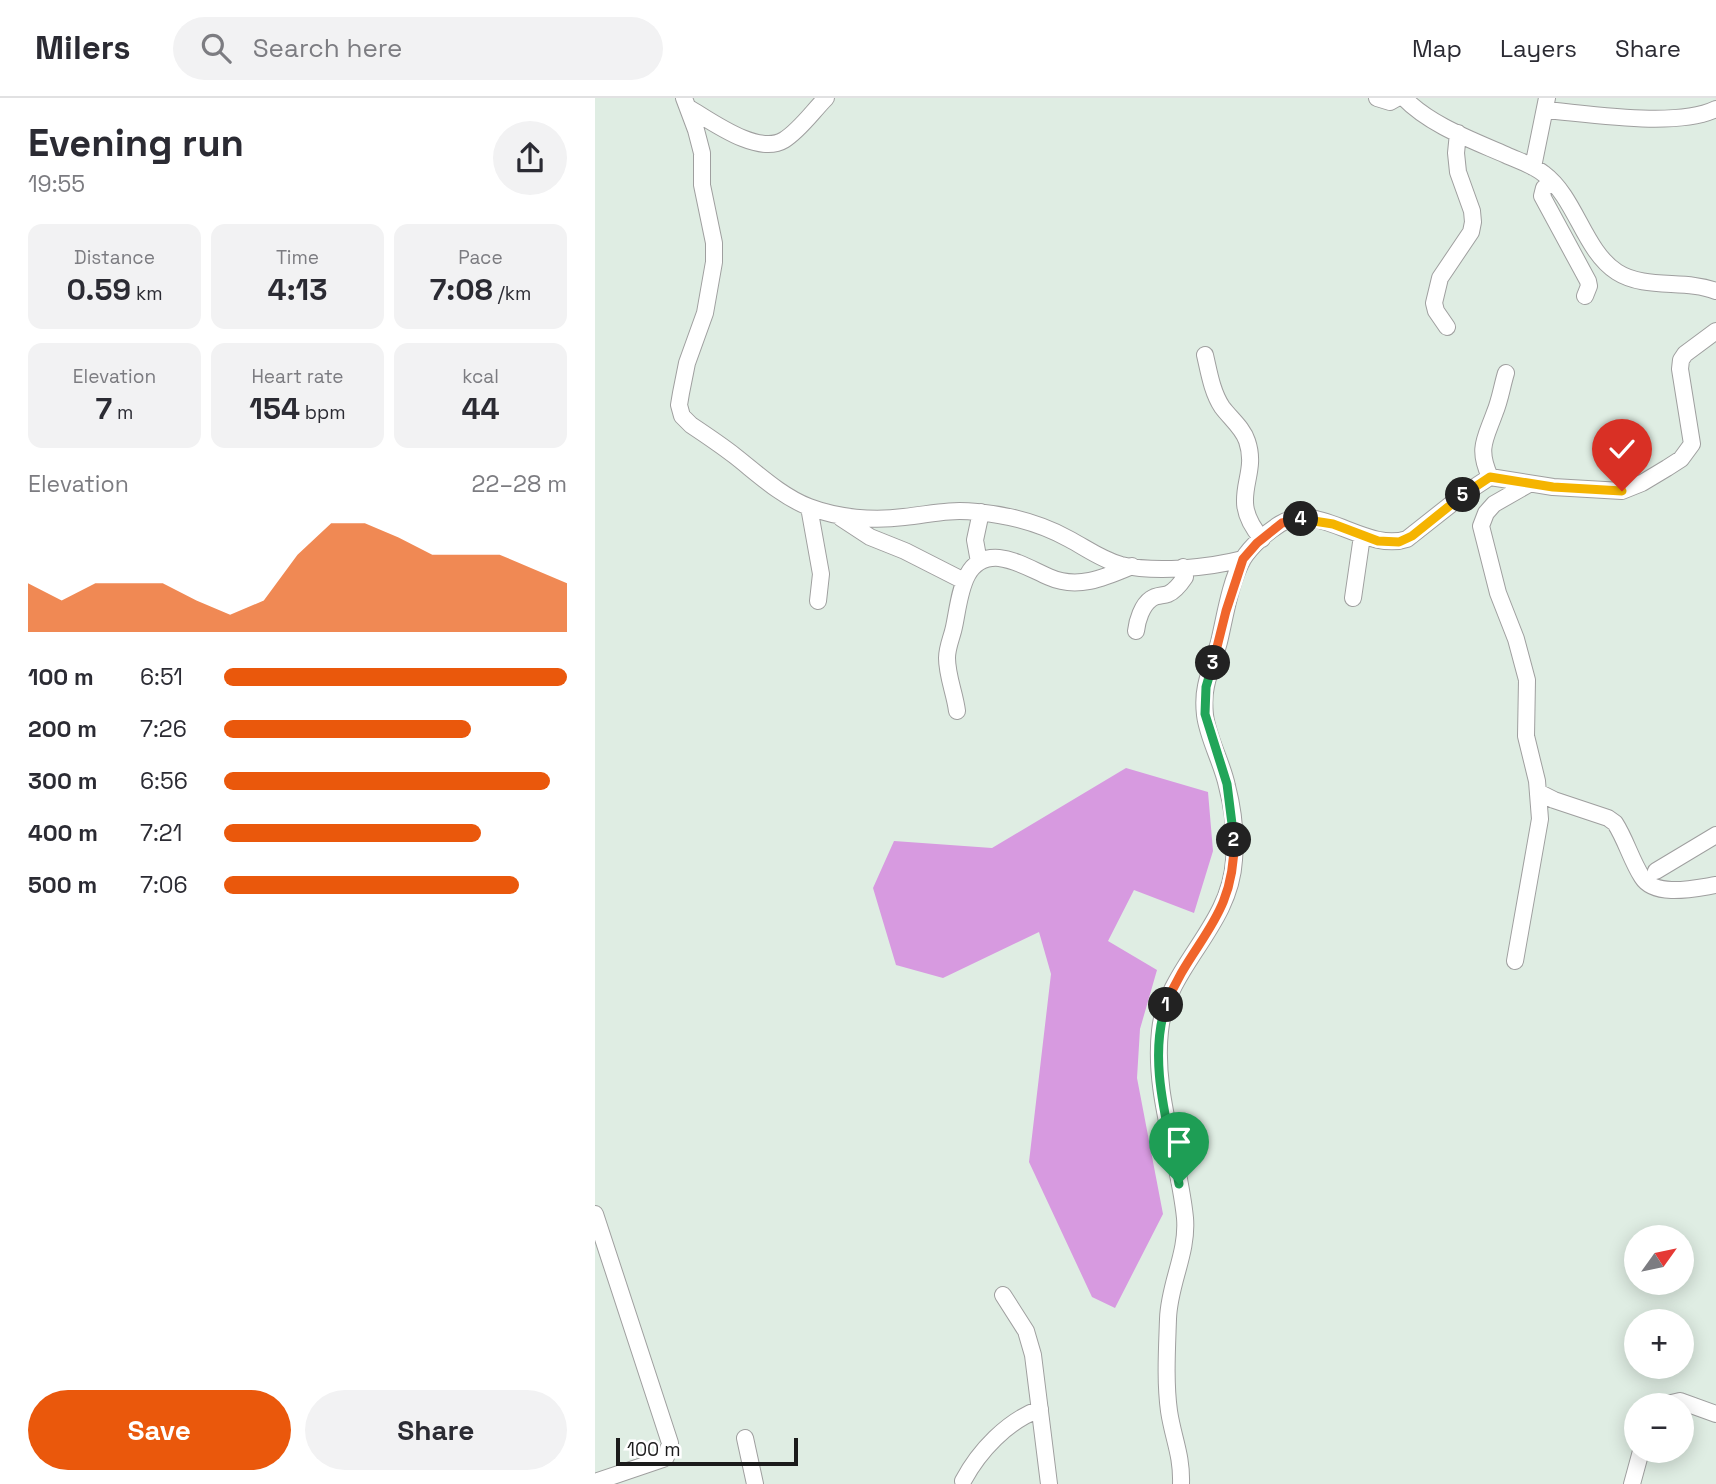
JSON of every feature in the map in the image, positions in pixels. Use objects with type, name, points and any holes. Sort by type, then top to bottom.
[{"type":"street","points":[[687,103],[730,132],[755,142],[775,144],[792,133],[826,98]]},
{"type":"street","points":[[1377,98],[1390,102],[1397,98]]},
{"type":"street","points":[[1403,98],[1417,110],[1458,133],[1533,167],[1553,182],[1601,258],[1618,273],[1631,278],[1699,286],[1716,291]]},
{"type":"street","points":[[687,103],[702,153],[702,185],[714,243],[715,262],[705,313],[684,376],[680,405],[682,416],[691,425],[786,495],[809,507],[833,513],[868,520],[940,510],[981,512],[1028,522],[1069,538],[1100,557],[1120,565],[1214,566],[1243,559]]},
{"type":"street","points":[[1533,167],[1546,104],[1678,120],[1716,109]]},
{"type":"street","points":[[1447,327],[1436,312],[1434,303],[1437,290],[1440,278],[1471,232],[1473,222],[1472,211],[1458,172],[1458,133]]},
{"type":"street","points":[[1553,182],[1544,188],[1542,196],[1588,281],[1585,296]]},
{"type":"street","points":[[1181,1484],[1179,1449],[1169,1411],[1168,1322],[1171,1288],[1183,1249],[1185,1221],[1159,1072],[1160,1028],[1173,989],[1218,916],[1232,878],[1233,820],[1227,784],[1207,723],[1205,701],[1206,687],[1226,611],[1243,559],[1282,523],[1298,519],[1333,524],[1362,536],[1387,542],[1407,539],[1490,477],[1529,484],[1622,491],[1641,483],[1681,459],[1692,444],[1680,369],[1681,360],[1716,331]]},
{"type":"street","points":[[1205,355],[1220,404],[1248,443],[1245,513],[1262,539]]},
{"type":"street","points":[[1490,477],[1483,462],[1482,446],[1496,412],[1506,373]]},
{"type":"street","points":[[1515,961],[1537,846],[1540,819],[1538,792],[1526,736],[1527,680],[1516,639],[1498,593],[1482,526],[1486,513],[1494,504],[1529,484]]},
{"type":"street","points":[[809,507],[821,574],[818,601]]},
{"type":"street","points":[[979,562],[975,540],[981,512]]},
{"type":"street","points":[[833,513],[870,537],[905,551],[964,582]]},
{"type":"street","points":[[1353,598],[1362,536]]},
{"type":"street","points":[[957,711],[947,654],[964,582],[979,562],[989,559],[1008,560],[1052,578],[1073,582],[1097,581],[1132,566]]},
{"type":"street","points":[[1136,631],[1147,602],[1151,598],[1168,594],[1185,577],[1183,567]]},
{"type":"street","points":[[1538,792],[1615,822],[1641,875],[1651,885],[1671,889],[1716,885]]},
{"type":"street","points":[[1656,871],[1716,835]]},
{"type":"street","points":[[595,1214],[670,1443],[663,1459],[595,1482]]},
{"type":"street","points":[[1003,1295],[1019,1319],[1029,1342],[1039,1409],[1044,1482]]},
{"type":"street","points":[[1694,1406],[1716,1414]]},
{"type":"street","points":[[963,1481],[970,1467],[1008,1427],[1027,1413],[1039,1409]]},
{"type":"street","points":[[745,1438],[755,1484]]},
{"type":"street","points":[[1632,1484],[1638,1463]]},
{"type":"shaded area","points":[[1126,768],[1208,792],[1213,851],[1194,913],[1134,890],[1108,941],[1157,970],[1140,1029],[1137,1078],[1163,1214],[1115,1308],[1092,1297],[1029,1162],[1051,974],[1039,932],[943,978],[896,965],[873,888],[894,841],[992,848]]},
{"type":"route","points":[[1179,1184],[1159,1072],[1160,1028],[1173,989],[1218,916],[1232,878],[1233,820],[1227,784],[1207,723],[1205,701],[1206,687],[1226,611],[1243,559],[1257,543],[1282,523],[1292,519],[1318,520],[1378,541],[1399,542],[1416,533],[1444,509],[1490,477],[1553,487],[1622,491]]}]
